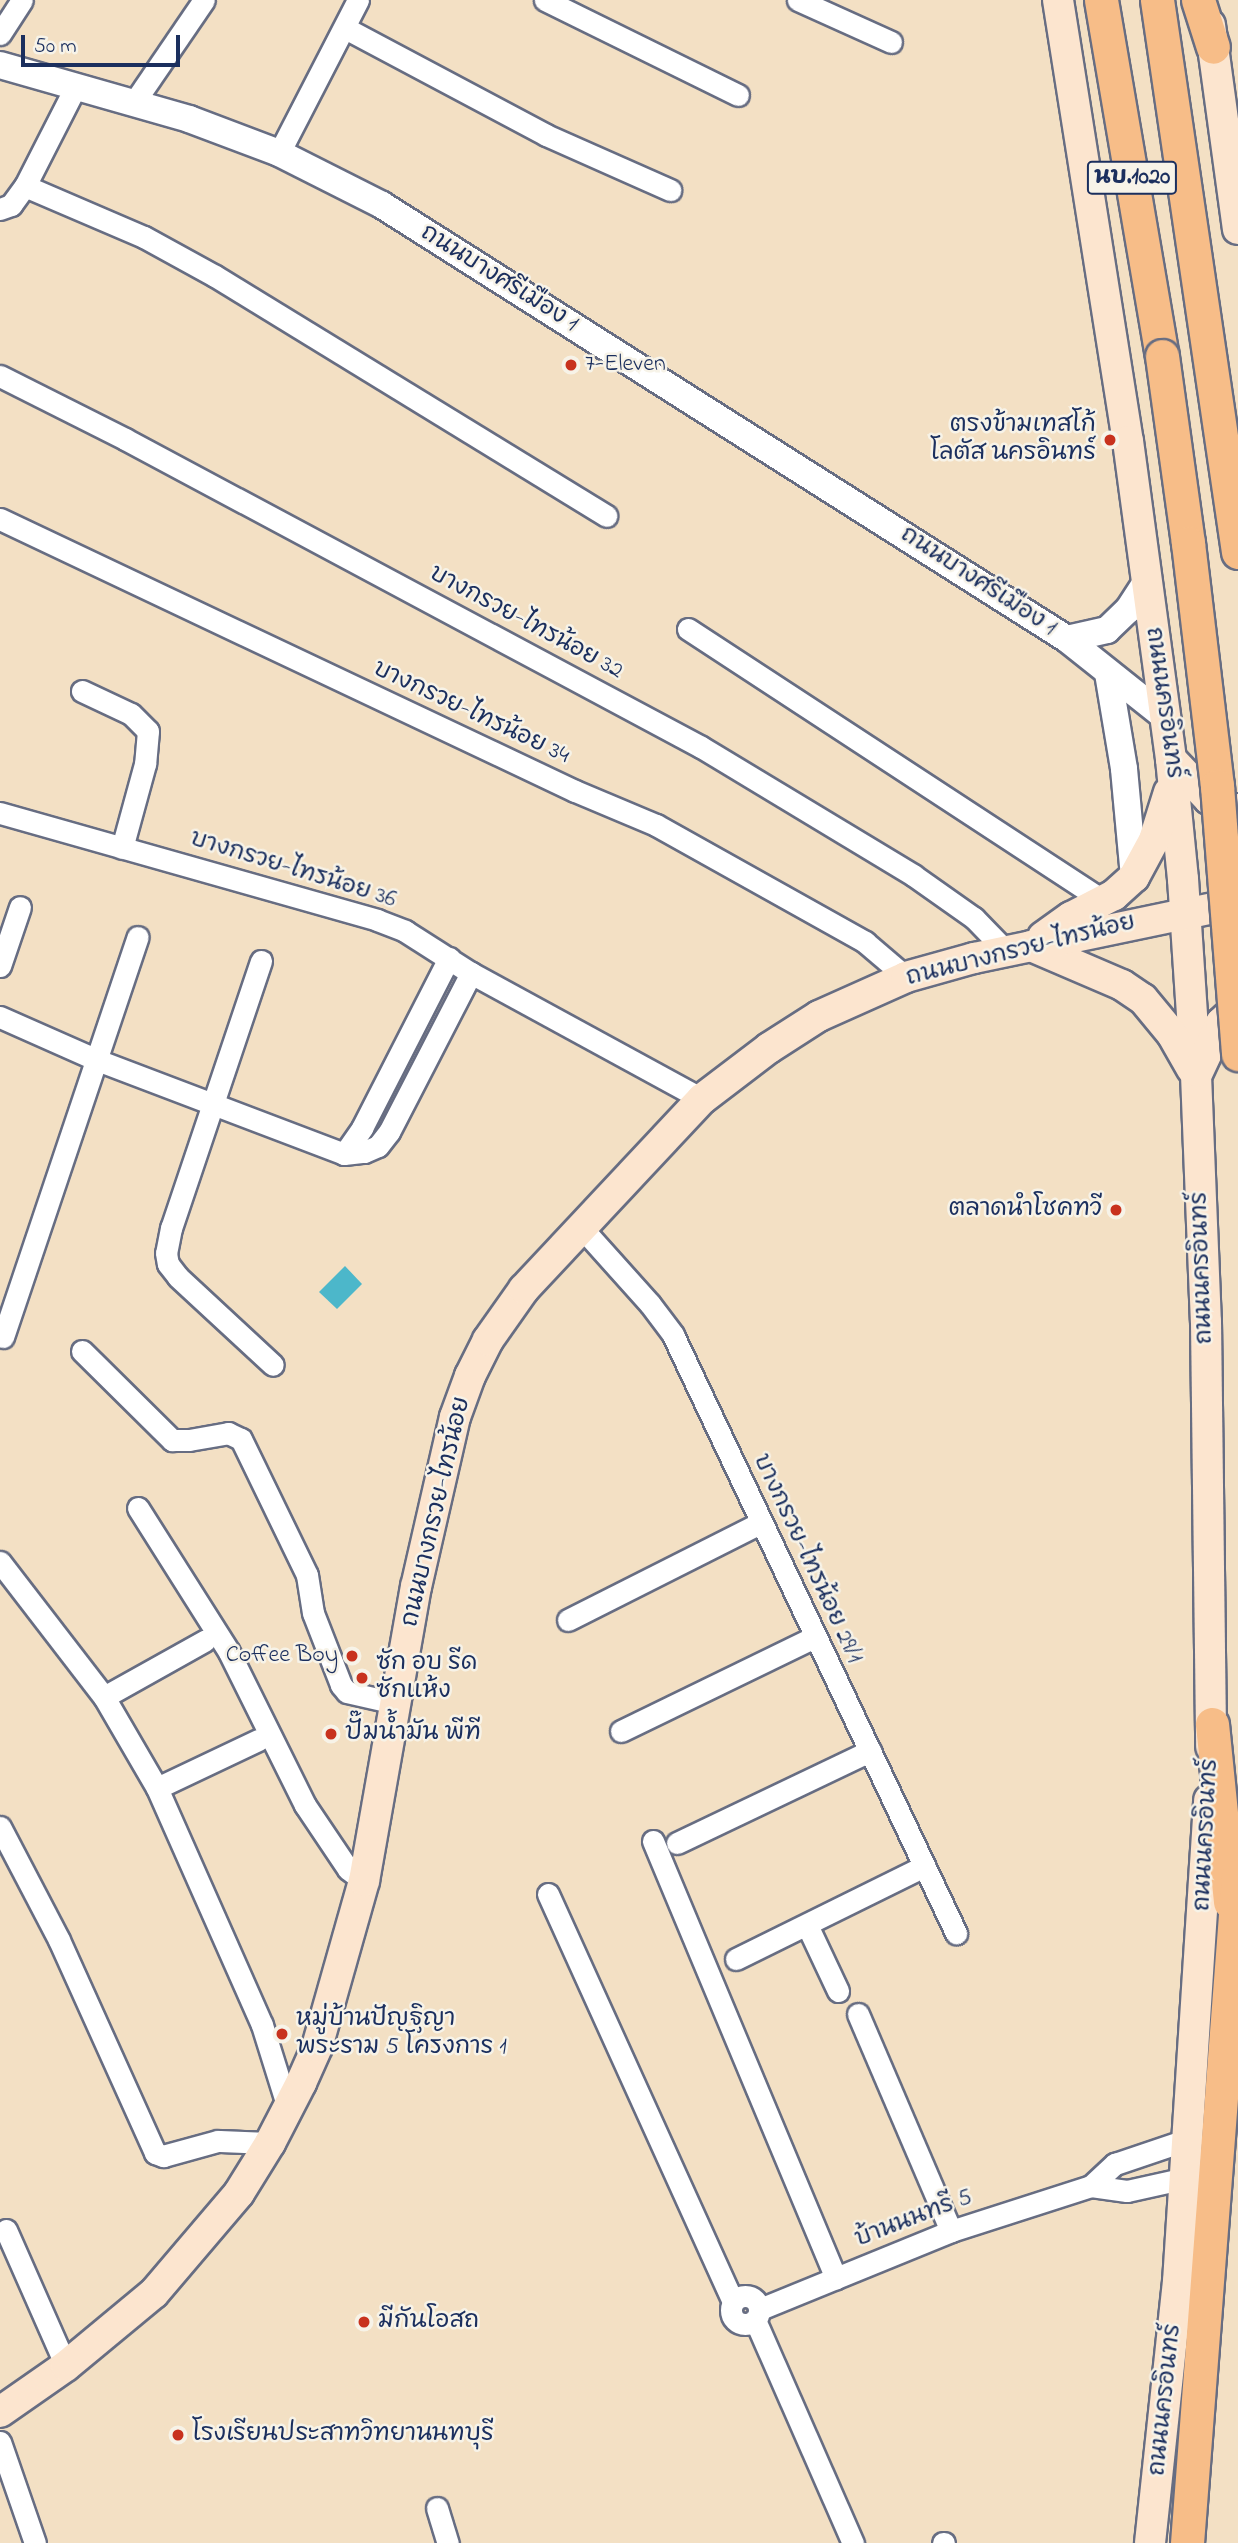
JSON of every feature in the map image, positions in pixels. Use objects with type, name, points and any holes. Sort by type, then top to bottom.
[{"type":"main road","name":"ถนนนครอินทร์","points":[[1058,0],[1125,418],[1172,769],[1196,1075],[1210,1472],[1212,1724],[1189,2139],[1169,2385],[1150,2543]]},
{"type":"main road","name":"ถนนนครอินทร์","points":[[1101,0],[1161,356],[1188,543],[1217,786],[1238,1054]]},
{"type":"main road","name":"นบ.1020","points":[[1157,0],[1238,552]]},
{"type":"main road","points":[[1198,0],[1213,47]]},
{"type":"main road","points":[[1206,0],[1238,229]]},
{"type":"main road","points":[[1019,948],[1070,917],[1104,901],[1135,877],[1154,840],[1172,769],[1209,799],[1228,809],[1238,810]]},
{"type":"main road","name":"ถนนบางกรวย-ไทรน้อย","points":[[0,2412],[66,2366],[154,2293],[239,2193],[270,2143],[317,2046],[364,1881],[377,1823],[395,1703],[436,1494],[455,1417],[470,1376],[503,1317],[581,1227],[702,1099],[769,1048],[818,1016],[906,977],[1019,948],[1238,904]]},
{"type":"main road","points":[[1019,948],[1122,985],[1143,999],[1172,1034],[1196,1075]]},
{"type":"main road","points":[[1196,1075],[1221,1023],[1238,1007]]},
{"type":"main road","points":[[1212,1724],[1235,1950]]},
{"type":"main road","name":"ถนนนครอินทร์","points":[[1187,2543],[1235,1950],[1238,1876]]},
{"type":"street","points":[[0,34],[22,0]]},
{"type":"street","points":[[135,102],[204,0]]},
{"type":"street","points":[[279,153],[358,0]]},
{"type":"street","points":[[545,0],[738,95]]},
{"type":"street","points":[[798,0],[891,43]]},
{"type":"street","points":[[345,29],[546,135],[670,190]]},
{"type":"street","name":"ถนนบางศรีเมือง 1","points":[[0,65],[135,102],[279,153],[382,205],[1067,639],[1165,717]]},
{"type":"street","points":[[0,209],[11,205],[25,186],[76,86]]},
{"type":"street","points":[[25,186],[144,237],[215,276],[606,516]]},
{"type":"street","name":"บางกรวย-ไทรน้อย 32","points":[[0,376],[125,439],[648,717],[913,875],[1019,948]]},
{"type":"street","name":"บางกรวย-ไทรน้อย 34","points":[[0,519],[575,790],[656,825],[865,942],[906,977]]},
{"type":"street","name":"ถนนบางศรีเมือง 1","points":[[1067,639],[1107,630],[1118,622],[1146,582]]},
{"type":"street","points":[[688,629],[1104,901]]},
{"type":"street","points":[[1108,673],[1124,769],[1135,877]]},
{"type":"street","points":[[82,691],[131,714],[148,731],[145,764],[122,848]]},
{"type":"street","name":"บางกรวย-ไทรน้อย 36","points":[[0,813],[377,920],[405,932],[471,973],[702,1099]]},
{"type":"street","points":[[0,966],[20,907]]},
{"type":"street","points":[[3,1337],[138,937]]},
{"type":"street","points":[[344,1154],[358,1135],[449,958]]},
{"type":"street","points":[[261,961],[215,1104],[166,1242],[168,1264],[178,1277],[273,1365]]},
{"type":"street","points":[[0,1017],[97,1060],[344,1154],[364,1152],[377,1146],[389,1132],[471,973]]},
{"type":"street","name":"บางกรวย-ไทรน้อย 29/1","points":[[581,1227],[650,1304],[673,1335],[956,1933]]},
{"type":"street","points":[[82,1351],[172,1440],[228,1433],[241,1439],[307,1575],[313,1613],[341,1685],[347,1692],[395,1703]]},
{"type":"street","points":[[138,1508],[229,1652],[305,1805],[348,1869],[364,1881]]},
{"type":"street","points":[[568,1620],[761,1523]]},
{"type":"street","points":[[0,1562],[104,1697],[157,1787],[262,2025],[288,2108]]},
{"type":"street","points":[[621,1731],[815,1637]]},
{"type":"street","points":[[104,1697],[204,1641]]},
{"type":"street","points":[[157,1787],[258,1740]]},
{"type":"street","points":[[677,1843],[870,1751]]},
{"type":"street","points":[[0,1827],[59,1940],[155,2153],[163,2156],[218,2141],[270,2143]]},
{"type":"street","points":[[653,1841],[836,2278]]},
{"type":"street","points":[[736,1959],[924,1866]]},
{"type":"street","points":[[548,1894],[733,2302],[734,2319],[744,2324],[757,2315],[853,2543]]},
{"type":"street","points":[[807,1925],[838,1991]]},
{"type":"street","points":[[858,2014],[951,2231]]},
{"type":"street","name":"บ้านนนทรี 5","points":[[757,2315],[836,2278],[951,2231],[1091,2186],[1115,2164],[1189,2139]]},
{"type":"street","name":"บ้านนนทรี 5","points":[[1091,2186],[1127,2191],[1186,2178]]},
{"type":"street","points":[[6,2230],[66,2366]]},
{"type":"street","points":[[0,2442],[35,2543]]},
{"type":"street","points":[[437,2508],[448,2543]]},
{"type":"water","points":[[345,1266],[362,1284],[337,1309],[319,1292]]},
{"type":"place","name":"7-Eleven","points":[[571,365]]},
{"type":"place","name":"ตรงข้ามเทสโก้ โลตัส นครอินทร์","points":[[1110,440]]},
{"type":"place","name":"ตลาดนำโชคทวี","points":[[1116,1210]]},
{"type":"place","name":"Coffee Boy","points":[[352,1656]]},
{"type":"place","name":"ซัก อบ รีด ซักแห้ง","points":[[362,1678]]},
{"type":"place","name":"ปั๊มน้ำมัน พีที","points":[[331,1734]]},
{"type":"place","name":"หมู่บ้านปัญฐิญา พระราม 5 โครงการ 1","points":[[282,2034]]},
{"type":"place","name":"มีกันโอสถ","points":[[364,2322]]},
{"type":"place","name":"โรงเรียนประสาทวิทยานนทบุรี","points":[[178,2435]]}]
